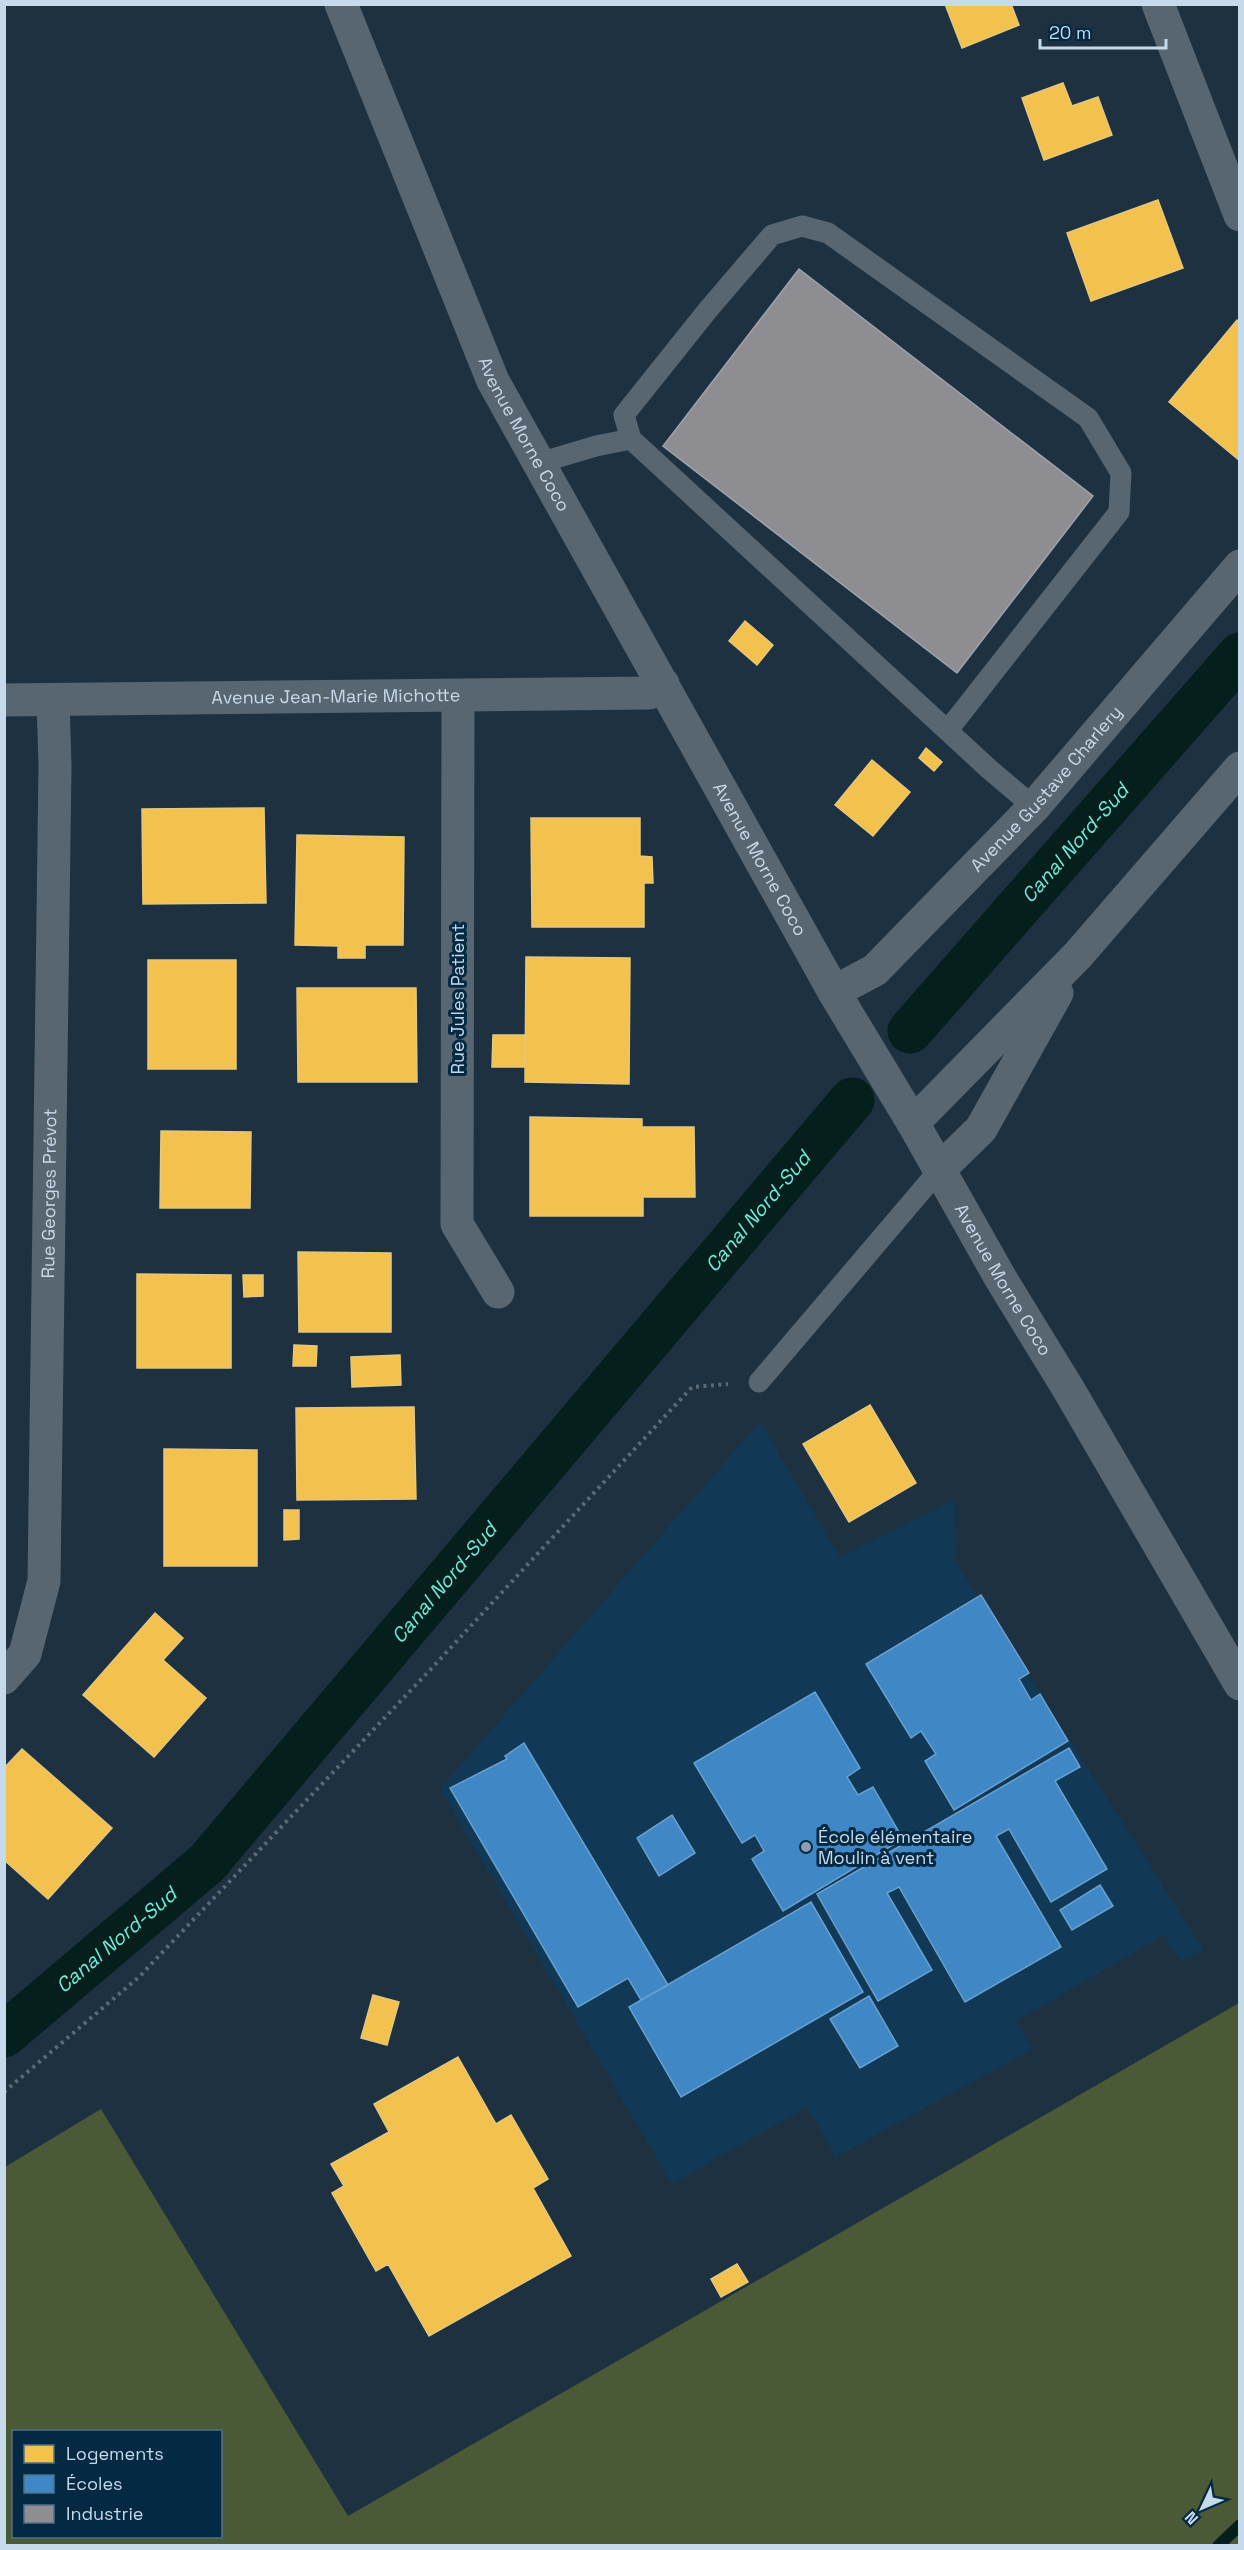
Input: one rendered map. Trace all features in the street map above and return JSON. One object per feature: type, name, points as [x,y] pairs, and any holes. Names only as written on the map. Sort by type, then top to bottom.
[{"type":"street","name":"Avenue Morne Coco","points":[[341,4],[494,381],[834,992],[940,1169],[1001,1279],[1070,1390],[1239,1684]]},
{"type":"street","points":[[1158,4],[1239,214]]},
{"type":"street","name":"Avenue Gustave Charlery","points":[[834,992],[875,970],[1034,807],[1239,566]]},
{"type":"street","name":"Avenue Jean-Marie Michotte","points":[[4,700],[649,693],[663,684]]},
{"type":"street","name":"Rue Jules Patient","points":[[458,696],[457,1224],[498,1292]]},
{"type":"street","name":"Rue Georges Prévot","points":[[4,1678],[25,1654],[44,1581],[55,766],[53,700]]},
{"type":"street","points":[[913,1123],[1078,955],[1239,768]]},
{"type":"street","points":[[940,1169],[981,1129],[1078,955]]},
{"type":"lane","points":[[948,730],[1119,512],[1121,473],[1088,418],[828,233],[802,226],[772,235],[707,311],[624,415],[632,439],[988,769],[1034,807]]},
{"type":"lane","points":[[539,464],[596,446],[632,439]]},
{"type":"lane","points":[[759,1382],[940,1169]]},
{"type":"path","points":[[4,2092],[139,1977],[430,1670],[692,1386],[759,1382]]},
{"type":"shaded area","name":"École élémentaire Moulin à vent","points":[[760,1422],[840,1557],[955,1500],[956,1563],[1204,1950],[1181,1962],[1164,1935],[1016,2021],[1032,2049],[836,2157],[807,2107],[672,2184],[440,1789]]},
{"type":"green space","points":[[1239,2003],[1239,2545],[5,2545],[5,2167],[101,2109],[348,2516]]},
{"type":"building: Logements","points":[[945,4],[1011,4],[1019,25],[962,48]]},
{"type":"building: Logements","points":[[1063,83],[1072,106],[1098,97],[1112,135],[1044,160],[1022,98]]},
{"type":"building: Logements","points":[[1158,200],[1183,268],[1091,301],[1067,233]]},
{"type":"building: Logements","points":[[1237,320],[1240,323],[1240,461],[1169,402]]},
{"type":"building: Logements","points":[[745,621],[773,645],[757,665],[729,641]]},
{"type":"building: Logements","points":[[926,748],[942,762],[934,771],[919,758]]},
{"type":"building: Logements","points":[[872,760],[910,792],[873,836],[835,805]]},
{"type":"building: Logements","points":[[264,808],[266,903],[143,904],[142,809]]},
{"type":"building: Logements","points":[[531,818],[640,818],[640,856],[652,857],[653,883],[644,883],[644,927],[532,927]]},
{"type":"building: Logements","points":[[297,835],[404,837],[403,945],[365,945],[365,958],[338,958],[338,946],[295,945]]},
{"type":"building: Logements","points":[[526,957],[630,958],[629,1084],[525,1082]]},
{"type":"building: Logements","points":[[148,960],[236,960],[236,1069],[148,1069]]},
{"type":"building: Logements","points":[[297,988],[416,988],[417,1082],[298,1082]]},
{"type":"building: Logements","points":[[493,1035],[525,1035],[525,1067],[492,1067]]},
{"type":"building: Logements","points":[[530,1117],[642,1119],[642,1127],[694,1127],[695,1197],[643,1197],[643,1216],[530,1216]]},
{"type":"building: Logements","points":[[161,1131],[251,1132],[250,1208],[160,1208]]},
{"type":"building: Logements","points":[[298,1252],[391,1253],[391,1332],[299,1332]]},
{"type":"building: Logements","points":[[137,1274],[231,1275],[231,1368],[137,1368]]},
{"type":"building: Logements","points":[[243,1275],[263,1275],[263,1296],[244,1297]]},
{"type":"building: Logements","points":[[294,1345],[317,1346],[316,1366],[293,1366]]},
{"type":"building: Logements","points":[[400,1355],[401,1385],[352,1387],[351,1357]]},
{"type":"building: Logements","points":[[870,1405],[916,1483],[849,1522],[803,1444]]},
{"type":"building: Logements","points":[[414,1407],[416,1499],[297,1500],[296,1408]]},
{"type":"building: Logements","points":[[164,1449],[257,1450],[257,1566],[164,1566]]},
{"type":"building: Logements","points":[[284,1510],[299,1510],[299,1539],[284,1540]]},
{"type":"building: Logements","points":[[155,1613],[183,1638],[163,1660],[206,1698],[154,1757],[83,1695]]},
{"type":"building: Logements","points":[[22,1749],[112,1828],[48,1899],[4,1860],[4,1768]]},
{"type":"building: Logements","points":[[373,1995],[399,2002],[387,2045],[361,2038]]},
{"type":"building: Logements","points":[[458,2057],[496,2124],[511,2115],[548,2179],[533,2188],[571,2256],[429,2336],[388,2264],[376,2271],[332,2193],[344,2186],[331,2164],[389,2132],[374,2104]]},
{"type":"building: Logements","points":[[737,2264],[748,2282],[721,2297],[711,2279]]},
{"type":"building: Écoles","points":[[981,1595],[1029,1673],[1019,1679],[1031,1700],[1040,1694],[1068,1741],[954,1810],[925,1761],[936,1754],[921,1731],[911,1738],[866,1664]]},
{"type":"building: Écoles","points":[[815,1692],[860,1768],[847,1777],[858,1795],[873,1787],[903,1839],[783,1911],[752,1859],[764,1851],[755,1835],[742,1843],[694,1763]]},
{"type":"building: Écoles","points":[[524,1743],[668,1985],[641,2000],[628,1978],[578,2007],[450,1788],[507,1759],[505,1756]]},
{"type":"building: Écoles","points":[[1069,1748],[1080,1767],[1055,1781],[1107,1869],[1051,1902],[1009,1829],[996,1836],[1061,1947],[965,2002],[899,1887],[887,1893],[932,1970],[878,2001],[817,1894]]},
{"type":"building: Écoles","points":[[672,1815],[695,1853],[659,1876],[637,1838]]},
{"type":"building: Écoles","points":[[1100,1885],[1113,1906],[1072,1930],[1060,1910]]},
{"type":"building: Écoles","points":[[811,1902],[863,1992],[681,2097],[629,2007]]},
{"type":"building: Écoles","points":[[869,1996],[898,2046],[860,2068],[830,2019]]},
{"type":"building: Industrie","points":[[799,269],[1093,496],[957,673],[663,446]]},
{"type":"waterway","name":"Canal Nord-Sud","points":[[910,1031],[1240,655]]},
{"type":"waterway","name":"Canal Nord-Sud","points":[[4,2035],[207,1863],[852,1100]]},
{"type":"waterway","points":[[1218,2546],[1240,2525]]},
{"type":"place","name":"École élémentaire Moulin à vent","points":[[806,1847]]}]
